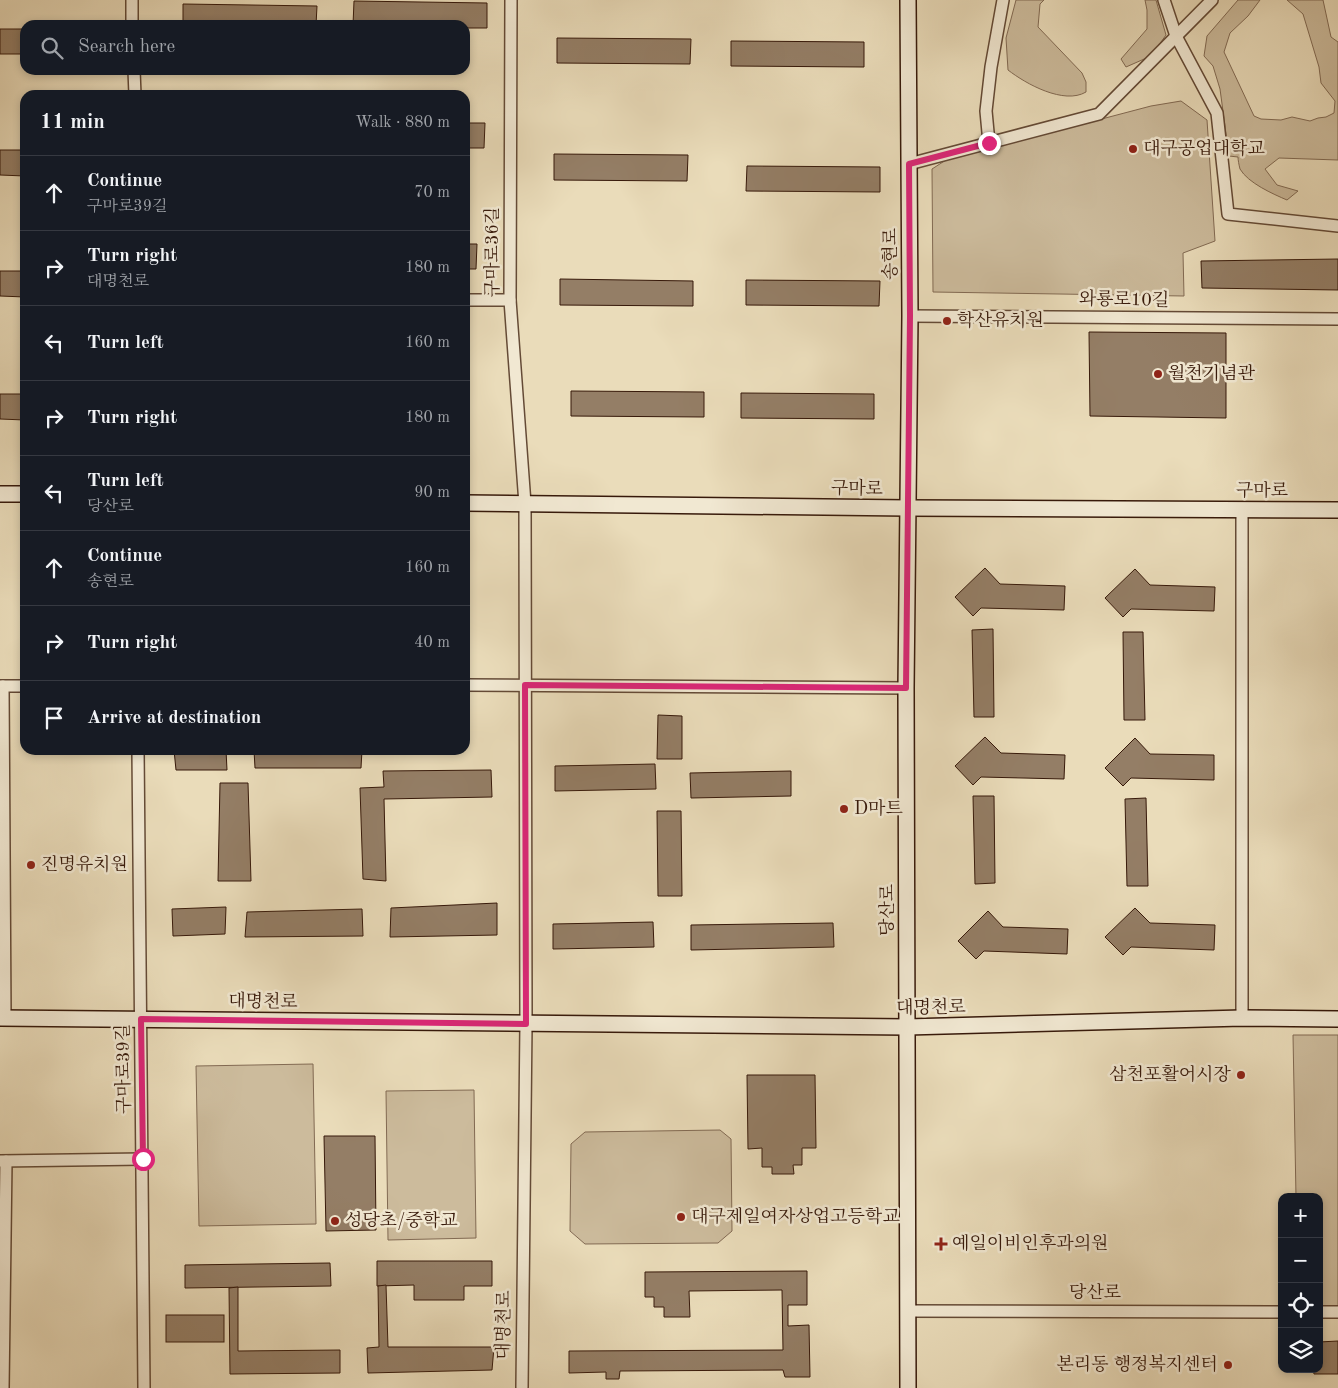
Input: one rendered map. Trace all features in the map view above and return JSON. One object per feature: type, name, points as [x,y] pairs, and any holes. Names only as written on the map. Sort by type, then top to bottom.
[{"type":"main road","name":"송현로","points":[[908,0],[910,316],[908,508]]},
{"type":"main road","points":[[0,494],[20,494]]},
{"type":"main road","name":"구마로","points":[[470,503],[1338,510]]},
{"type":"main road","name":"당산로","points":[[908,508],[906,688],[908,1388]]},
{"type":"main road","name":"대명천로","points":[[2,1018],[907,1028],[1242,1018],[1338,1018]]},
{"type":"street","points":[[132,0],[132,20]]},
{"type":"street","name":"구마로36길","points":[[511,0],[510,300],[525,504],[526,1024]]},
{"type":"street","points":[[989,143],[986,111],[991,67],[1003,0]]},
{"type":"street","points":[[1164,0],[1176,36],[1217,113],[1228,214],[1338,226]]},
{"type":"street","points":[[909,164],[1099,114],[1212,0]]},
{"type":"street","points":[[134,75],[134,90]]},
{"type":"street","points":[[470,300],[510,300]]},
{"type":"street","name":"와룡로10길","points":[[910,316],[1338,319]]},
{"type":"street","points":[[1242,510],[1242,1018]]},
{"type":"street","points":[[470,685],[906,688]]},
{"type":"street","points":[[2,1018],[1,686],[20,686]]},
{"type":"street","name":"구마로39길","points":[[138,755],[144,1388]]},
{"type":"street","name":"대명천로","points":[[523,1388],[526,1024]]},
{"type":"street","points":[[2,1388],[3,1161],[143,1159]]},
{"type":"street","name":"당산로","points":[[908,1311],[1278,1312]]},
{"type":"street","points":[[1323,1312],[1338,1312]]},
{"type":"shaded area","points":[[1016,0],[1044,0],[1040,4],[1038,27],[1082,73],[1086,82],[1086,92],[1067,96],[1056,94],[1035,87],[1008,70],[1006,38]]},
{"type":"shaded area","points":[[1145,0],[1156,0],[1166,35],[1151,56],[1126,67],[1121,59],[1147,29]]},
{"type":"shaded area","points":[[1238,0],[1260,0],[1248,16],[1230,33],[1224,52],[1254,116],[1261,119],[1281,120],[1292,117],[1310,121],[1334,113],[1335,101],[1321,83],[1319,67],[1303,14],[1287,0],[1323,0],[1331,37],[1338,42],[1338,160],[1279,158],[1265,169],[1277,185],[1298,191],[1287,200],[1261,188],[1249,179],[1240,169],[1238,157],[1229,156],[1220,89],[1213,66],[1204,56],[1207,36]]},
{"type":"shaded area","points":[[1181,101],[1207,120],[1215,241],[1183,253],[1184,296],[933,292],[932,169],[946,160],[1151,106]]},
{"type":"shaded area","points":[[1293,1035],[1338,1035],[1338,1312],[1323,1312],[1323,1193],[1296,1193]]},
{"type":"shaded area","points":[[313,1064],[316,1224],[199,1226],[196,1066]]},
{"type":"shaded area","points":[[474,1090],[476,1238],[388,1240],[386,1091]]},
{"type":"shaded area","points":[[720,1130],[731,1139],[732,1231],[718,1243],[585,1244],[570,1231],[571,1144],[585,1132]]},
{"type":"building","points":[[354,1],[487,3],[487,28],[470,28],[470,20],[353,20]]},
{"type":"building","points":[[183,4],[317,6],[316,20],[183,20]]},
{"type":"building","points":[[0,29],[20,29],[20,54],[0,54]]},
{"type":"building","points":[[557,38],[691,39],[690,64],[557,63]]},
{"type":"building","points":[[731,41],[864,42],[864,67],[731,66]]},
{"type":"building","points":[[470,123],[485,123],[484,148],[470,148]]},
{"type":"building","points":[[0,150],[20,150],[20,176],[0,175]]},
{"type":"building","points":[[554,154],[688,155],[687,181],[554,180]]},
{"type":"building","points":[[747,166],[880,167],[880,192],[746,191]]},
{"type":"building","points":[[470,244],[477,244],[476,269],[470,269]]},
{"type":"building","points":[[1338,259],[1338,290],[1202,288],[1201,261]]},
{"type":"building","points":[[0,271],[20,271],[20,297],[0,296]]},
{"type":"building","points":[[560,279],[693,281],[693,306],[560,305]]},
{"type":"building","points":[[746,280],[880,281],[879,306],[746,305]]},
{"type":"building","name":"월천기념관","points":[[1089,332],[1226,333],[1226,418],[1090,416]]},
{"type":"building","points":[[571,391],[704,392],[704,417],[571,416]]},
{"type":"building","points":[[741,393],[874,394],[874,419],[741,418]]},
{"type":"building","points":[[0,394],[20,394],[20,420],[0,419]]},
{"type":"building","points":[[985,568],[1000,584],[1065,586],[1064,610],[981,608],[973,616],[955,597]]},
{"type":"building","points":[[1135,569],[1150,585],[1215,587],[1214,611],[1131,609],[1123,617],[1105,598]]},
{"type":"building","points":[[993,629],[994,717],[974,717],[972,630]]},
{"type":"building","points":[[1123,632],[1143,632],[1145,720],[1124,720]]},
{"type":"building","points":[[658,715],[682,716],[682,759],[657,759]]},
{"type":"building","points":[[985,737],[1001,753],[1065,755],[1064,779],[981,777],[973,785],[955,766]]},
{"type":"building","points":[[1135,738],[1150,754],[1214,755],[1214,780],[1131,778],[1123,786],[1105,768]]},
{"type":"building","points":[[174,755],[226,755],[227,770],[176,770]]},
{"type":"building","points":[[254,755],[362,755],[361,768],[255,768]]},
{"type":"building","points":[[655,764],[656,789],[555,791],[555,766]]},
{"type":"building","points":[[491,770],[492,797],[384,799],[386,881],[363,879],[360,788],[384,787],[383,771]]},
{"type":"building","points":[[791,771],[791,796],[691,798],[690,773]]},
{"type":"building","points":[[220,783],[248,783],[251,881],[218,881]]},
{"type":"building","points":[[973,796],[994,796],[995,883],[975,884]]},
{"type":"building","points":[[1146,798],[1148,886],[1127,886],[1125,799]]},
{"type":"building","points":[[657,811],[681,811],[682,896],[658,896]]},
{"type":"building","points":[[497,903],[497,935],[390,937],[391,908]]},
{"type":"building","points":[[226,907],[225,934],[173,936],[172,909]]},
{"type":"building","points":[[1135,908],[1150,923],[1215,925],[1214,950],[1131,947],[1123,955],[1105,937]]},
{"type":"building","points":[[362,909],[363,936],[245,937],[247,912]]},
{"type":"building","points":[[988,911],[1003,927],[1068,929],[1067,954],[984,951],[976,959],[958,941]]},
{"type":"building","points":[[653,922],[654,947],[553,949],[553,924]]},
{"type":"building","points":[[833,923],[834,947],[691,950],[691,925]]},
{"type":"building","points":[[747,1075],[815,1075],[816,1148],[802,1148],[802,1165],[793,1165],[794,1174],[772,1174],[772,1167],[762,1167],[762,1148],[748,1149]]},
{"type":"building","points":[[324,1136],[375,1136],[376,1230],[326,1231]]},
{"type":"building","points":[[377,1261],[492,1261],[492,1286],[464,1286],[464,1300],[414,1300],[414,1285],[377,1286]]},
{"type":"building","points":[[330,1263],[331,1286],[185,1288],[185,1265]]},
{"type":"building","points":[[807,1271],[807,1305],[788,1305],[788,1326],[809,1325],[810,1377],[785,1377],[783,1370],[620,1371],[619,1379],[606,1379],[606,1372],[569,1373],[569,1351],[783,1350],[782,1290],[689,1291],[690,1317],[664,1317],[664,1307],[654,1307],[654,1297],[645,1297],[645,1272]]},
{"type":"building","points":[[386,1285],[388,1347],[494,1347],[492,1370],[368,1373],[367,1348],[379,1347],[378,1286]]},
{"type":"building","points":[[238,1287],[238,1351],[340,1350],[340,1373],[230,1374],[229,1288]]},
{"type":"building","points":[[166,1315],[224,1315],[224,1342],[166,1342]]},
{"type":"building","points":[[1338,1341],[1338,1374],[1314,1374],[1323,1373],[1323,1342]]},
{"type":"place","name":"대구공업대학교","points":[[1133,149]]},
{"type":"place","name":"학산유치원","points":[[947,321]]},
{"type":"place","name":"월천기념관","points":[[1158,374]]},
{"type":"place","name":"D마트","points":[[844,809]]},
{"type":"place","name":"진명유치원","points":[[31,865]]},
{"type":"place","name":"삼천포활어시장","points":[[1241,1075]]},
{"type":"place","name":"대구제일여자상업고등학교","points":[[681,1217]]},
{"type":"place","name":"성당초/중학교","points":[[335,1221]]},
{"type":"place","name":"예일이비인후과의원","points":[[941,1244]]},
{"type":"place","name":"본리동 행정복지센터","points":[[1228,1365]]},
{"type":"route","points":[[143,1159],[141,1019],[526,1024],[525,685],[906,688],[910,316],[909,164],[989,143]]}]
